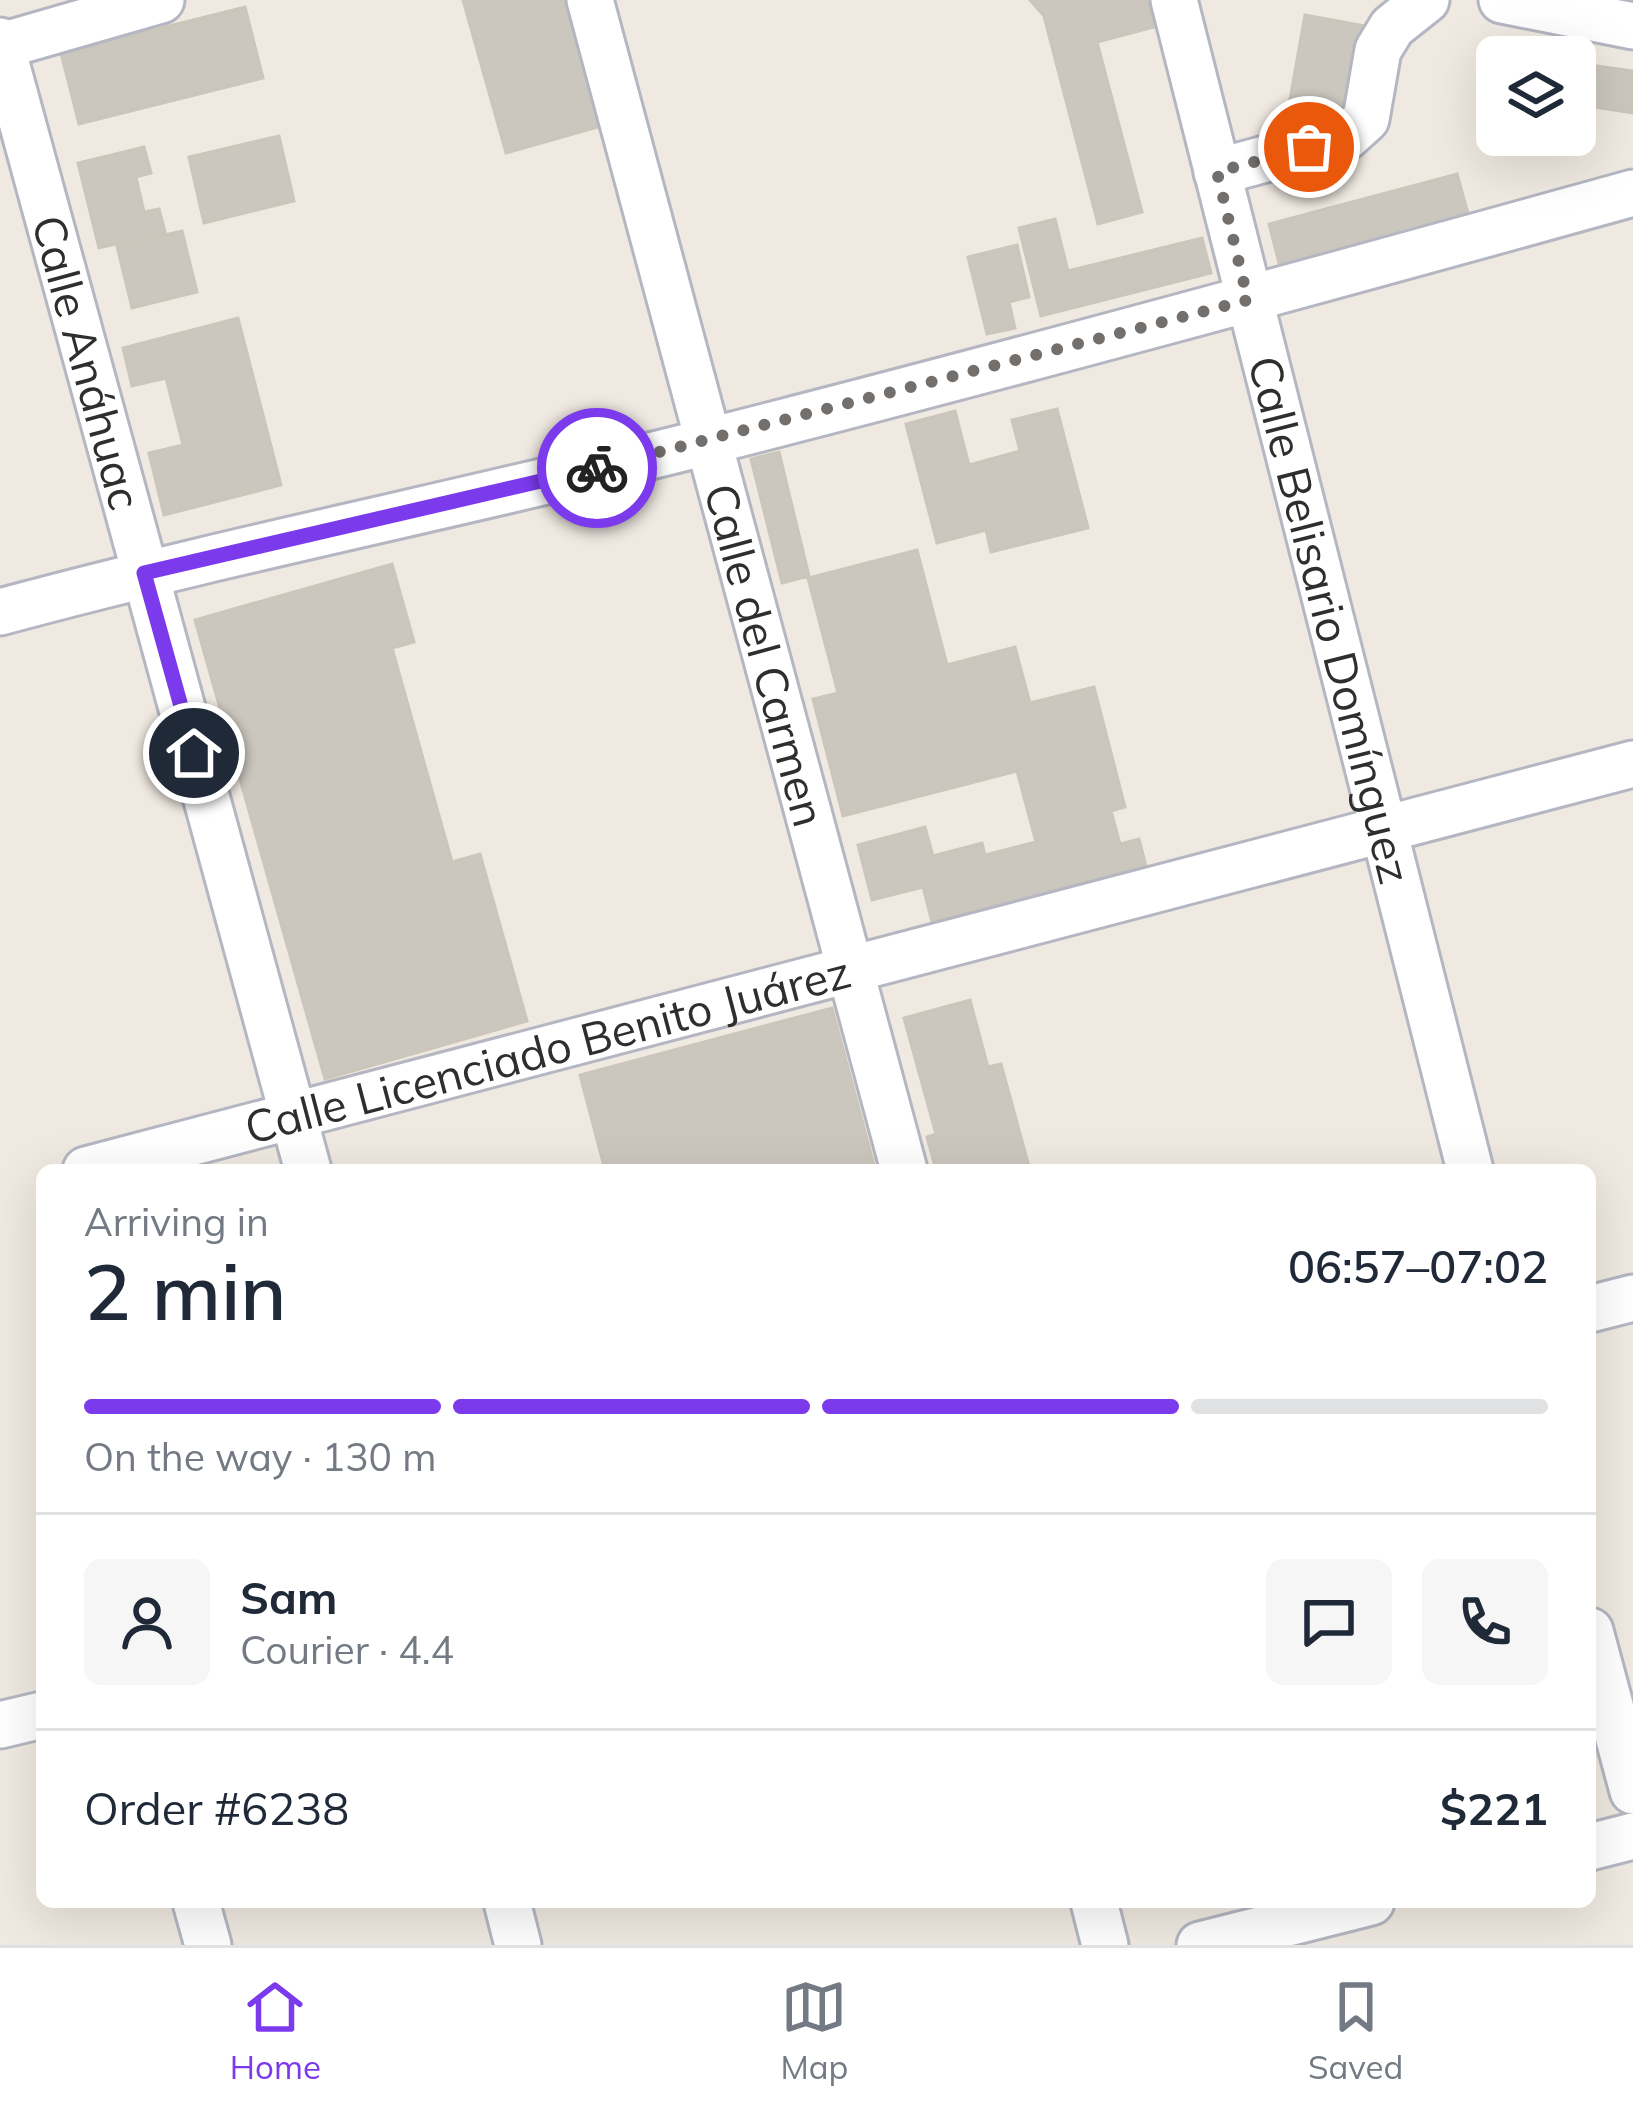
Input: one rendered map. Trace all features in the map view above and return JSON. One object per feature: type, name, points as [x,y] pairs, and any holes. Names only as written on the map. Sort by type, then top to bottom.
[{"type":"street","points":[[1,44],[161,0]]},
{"type":"street","name":"Calle del Carmen","points":[[590,0],[902,1164]]},
{"type":"street","name":"Calle Belisario Domínguez","points":[[1174,0],[1469,1164]]},
{"type":"street","points":[[1217,172],[1346,137],[1366,119],[1378,50],[1392,27],[1426,0]]},
{"type":"street","points":[[1502,0],[1633,26]]},
{"type":"street","name":"Calle Anáhuac","points":[[1,44],[306,1164]]},
{"type":"street","points":[[0,612],[144,573],[710,441],[1633,193]]},
{"type":"street","name":"Calle Licenciado Benito Juárez","points":[[108,1164],[1633,764]]},
{"type":"street","points":[[1596,1307],[1633,1298]]},
{"type":"street","points":[[1596,1653],[1633,1791]]},
{"type":"street","points":[[0,1725],[36,1716]]},
{"type":"street","points":[[1596,1845],[1633,1836]]},
{"type":"street","points":[[198,1908],[208,1945]]},
{"type":"street","points":[[509,1908],[518,1945]]},
{"type":"street","points":[[1096,1908],[1105,1945]]},
{"type":"street","points":[[1200,1945],[1347,1908]]},
{"type":"building","points":[[463,0],[569,0],[605,125],[506,153]]},
{"type":"building","points":[[1030,0],[1147,0],[1154,27],[1097,42],[1142,212],[1098,224],[1044,16]]},
{"type":"building","points":[[245,7],[263,78],[79,124],[61,53]]},
{"type":"building","points":[[1305,15],[1370,27],[1351,128],[1287,116]]},
{"type":"building","points":[[1596,66],[1633,71],[1633,113],[1596,107]]},
{"type":"building","points":[[279,136],[294,201],[204,223],[189,157]]},
{"type":"building","points":[[144,147],[151,173],[136,177],[144,212],[159,209],[165,232],[99,248],[78,163]]},
{"type":"building","points":[[1457,174],[1469,217],[1280,267],[1269,224]]},
{"type":"building","points":[[1055,219],[1068,271],[1202,238],[1211,273],[1041,316],[1019,228]]},
{"type":"building","points":[[182,231],[197,292],[132,308],[117,246]]},
{"type":"building","points":[[1017,245],[1029,297],[1009,302],[1015,328],[987,334],[968,257]]},
{"type":"building","points":[[238,318],[281,485],[164,515],[149,453],[183,445],[166,378],[132,386],[123,348]]},
{"type":"building","points":[[1057,409],[1088,528],[991,552],[986,530],[937,543],[906,424],[955,411],[969,465],[1020,451],[1012,420]]},
{"type":"building","points":[[779,452],[809,576],[782,583],[751,459]]},
{"type":"building","points":[[917,550],[947,665],[1015,647],[1030,703],[1094,687],[1125,807],[1111,811],[1120,844],[1139,839],[1146,866],[932,922],[923,887],[872,900],[858,845],[925,827],[933,856],[982,843],[985,855],[1036,842],[1017,771],[843,816],[813,699],[838,693],[808,578]]},
{"type":"building","points":[[392,564],[414,642],[392,648],[452,862],[480,854],[527,1021],[325,1079],[195,620]]},
{"type":"building","points":[[970,1000],[988,1067],[1001,1064],[1028,1164],[934,1164],[927,1137],[936,1134],[904,1018]]},
{"type":"building","points":[[832,1008],[874,1164],[603,1164],[580,1075]]},
{"type":"way so far","points":[[597,468],[1248,300],[1217,172],[1309,147]]},
{"type":"route","points":[[194,753],[144,573],[597,468]]}]
